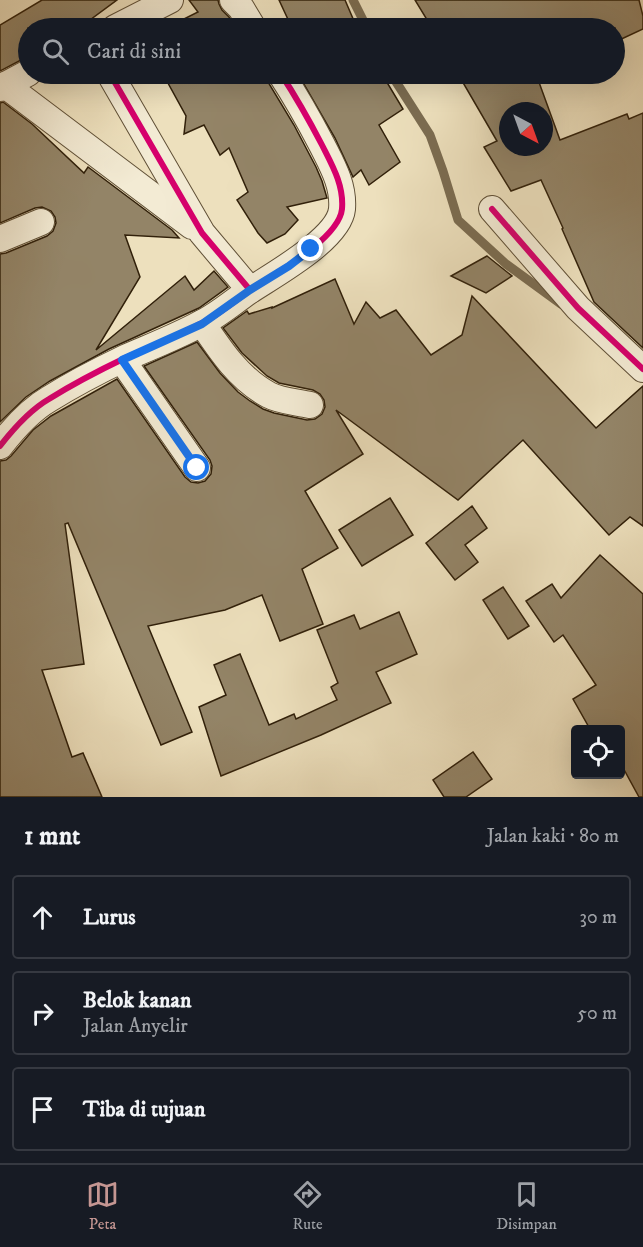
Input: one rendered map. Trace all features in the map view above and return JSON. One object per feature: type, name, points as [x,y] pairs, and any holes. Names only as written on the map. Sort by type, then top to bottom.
[{"type":"street","points":[[135,18],[170,0]]},
{"type":"street","points":[[18,79],[3,87],[202,233]]},
{"type":"street","points":[[116,84],[202,233],[250,290]]},
{"type":"street","points":[[0,446],[20,422],[47,400],[122,360],[202,324],[289,266],[332,229],[342,210],[340,184],[305,112],[287,84]]},
{"type":"street","points":[[492,209],[578,308],[643,369]]},
{"type":"street","points":[[0,239],[41,222]]},
{"type":"street","points":[[202,324],[226,358],[251,383],[270,396],[310,405]]},
{"type":"street","points":[[122,360],[197,468]]},
{"type":"building","points":[[42,0],[117,0],[93,18],[18,18],[18,62],[0,71],[0,25]]},
{"type":"building","points":[[189,0],[218,0],[222,10],[230,18],[186,18],[198,12]]},
{"type":"building","points":[[279,0],[345,0],[353,18],[287,18]]},
{"type":"building","points":[[415,0],[639,0],[643,29],[625,37],[625,18],[426,18]]},
{"type":"building","points":[[168,84],[269,84],[316,167],[327,198],[287,207],[298,220],[285,234],[267,243],[237,200],[248,192],[229,148],[220,155],[204,125],[184,134],[186,116]]},
{"type":"building","points":[[304,84],[388,84],[403,109],[379,125],[400,162],[369,185],[361,170],[353,177],[335,138]]},
{"type":"building","points":[[464,84],[540,84],[546,102],[499,102],[499,156],[553,156],[553,121],[560,140],[627,114],[629,119],[643,113],[643,348],[594,302],[541,180],[511,191],[484,147],[497,141]]},
{"type":"building","points":[[3,102],[32,124],[84,173],[88,167],[172,230],[179,238],[125,235],[140,277],[96,350],[185,276],[194,290],[214,271],[228,287],[199,308],[109,349],[50,381],[26,397],[0,422],[0,254],[47,236],[53,231],[56,223],[51,211],[42,207],[0,223],[0,103]]},
{"type":"building","points":[[487,256],[512,276],[486,293],[451,276]]},
{"type":"building","points":[[335,279],[354,324],[366,302],[380,318],[396,310],[431,355],[462,335],[472,296],[596,428],[643,386],[643,526],[630,517],[609,535],[523,440],[458,500],[336,410],[363,454],[305,491],[338,548],[302,569],[323,624],[280,641],[262,595],[225,610],[148,626],[192,732],[161,745],[68,523],[65,524],[84,664],[42,670],[72,757],[83,753],[102,797],[0,797],[0,461],[11,456],[33,430],[51,416],[117,379],[185,477],[191,482],[205,481],[211,474],[210,460],[144,366],[197,342],[220,373],[250,401],[274,413],[307,420],[315,419],[322,414],[325,407],[320,394],[313,390],[279,383],[267,376],[242,353],[223,328],[247,311],[249,314],[272,308]]},
{"type":"building","points":[[390,498],[413,535],[362,566],[339,530]]},
{"type":"building","points":[[472,506],[487,528],[465,545],[478,562],[455,580],[426,543]]},
{"type":"building","points":[[600,555],[643,594],[643,797],[639,797],[625,771],[625,725],[588,725],[573,699],[596,685],[563,635],[554,642],[526,601],[552,584],[561,598]]},
{"type":"building","points":[[503,587],[529,626],[508,639],[483,600]]},
{"type":"building","points":[[399,612],[417,654],[376,672],[391,703],[221,776],[199,707],[226,695],[214,665],[240,654],[269,725],[294,714],[296,719],[337,700],[331,687],[338,683],[317,630],[354,615],[360,629]]},
{"type":"building","points":[[473,752],[492,779],[466,797],[444,797],[433,780]]},
{"type":"waterway","points":[[353,0],[362,18]]},
{"type":"waterway","points":[[397,84],[430,135],[458,220],[506,264],[561,304]]},
{"type":"cycle path","points":[[116,84],[202,233],[250,290]]},
{"type":"cycle path","points":[[0,446],[42,403],[106,367],[206,321],[288,266],[330,232],[342,209],[339,183],[317,136],[287,84]]},
{"type":"cycle path","points":[[492,209],[578,308],[643,369]]},
{"type":"route","points":[[197,468],[122,360],[202,324],[311,249]]}]
